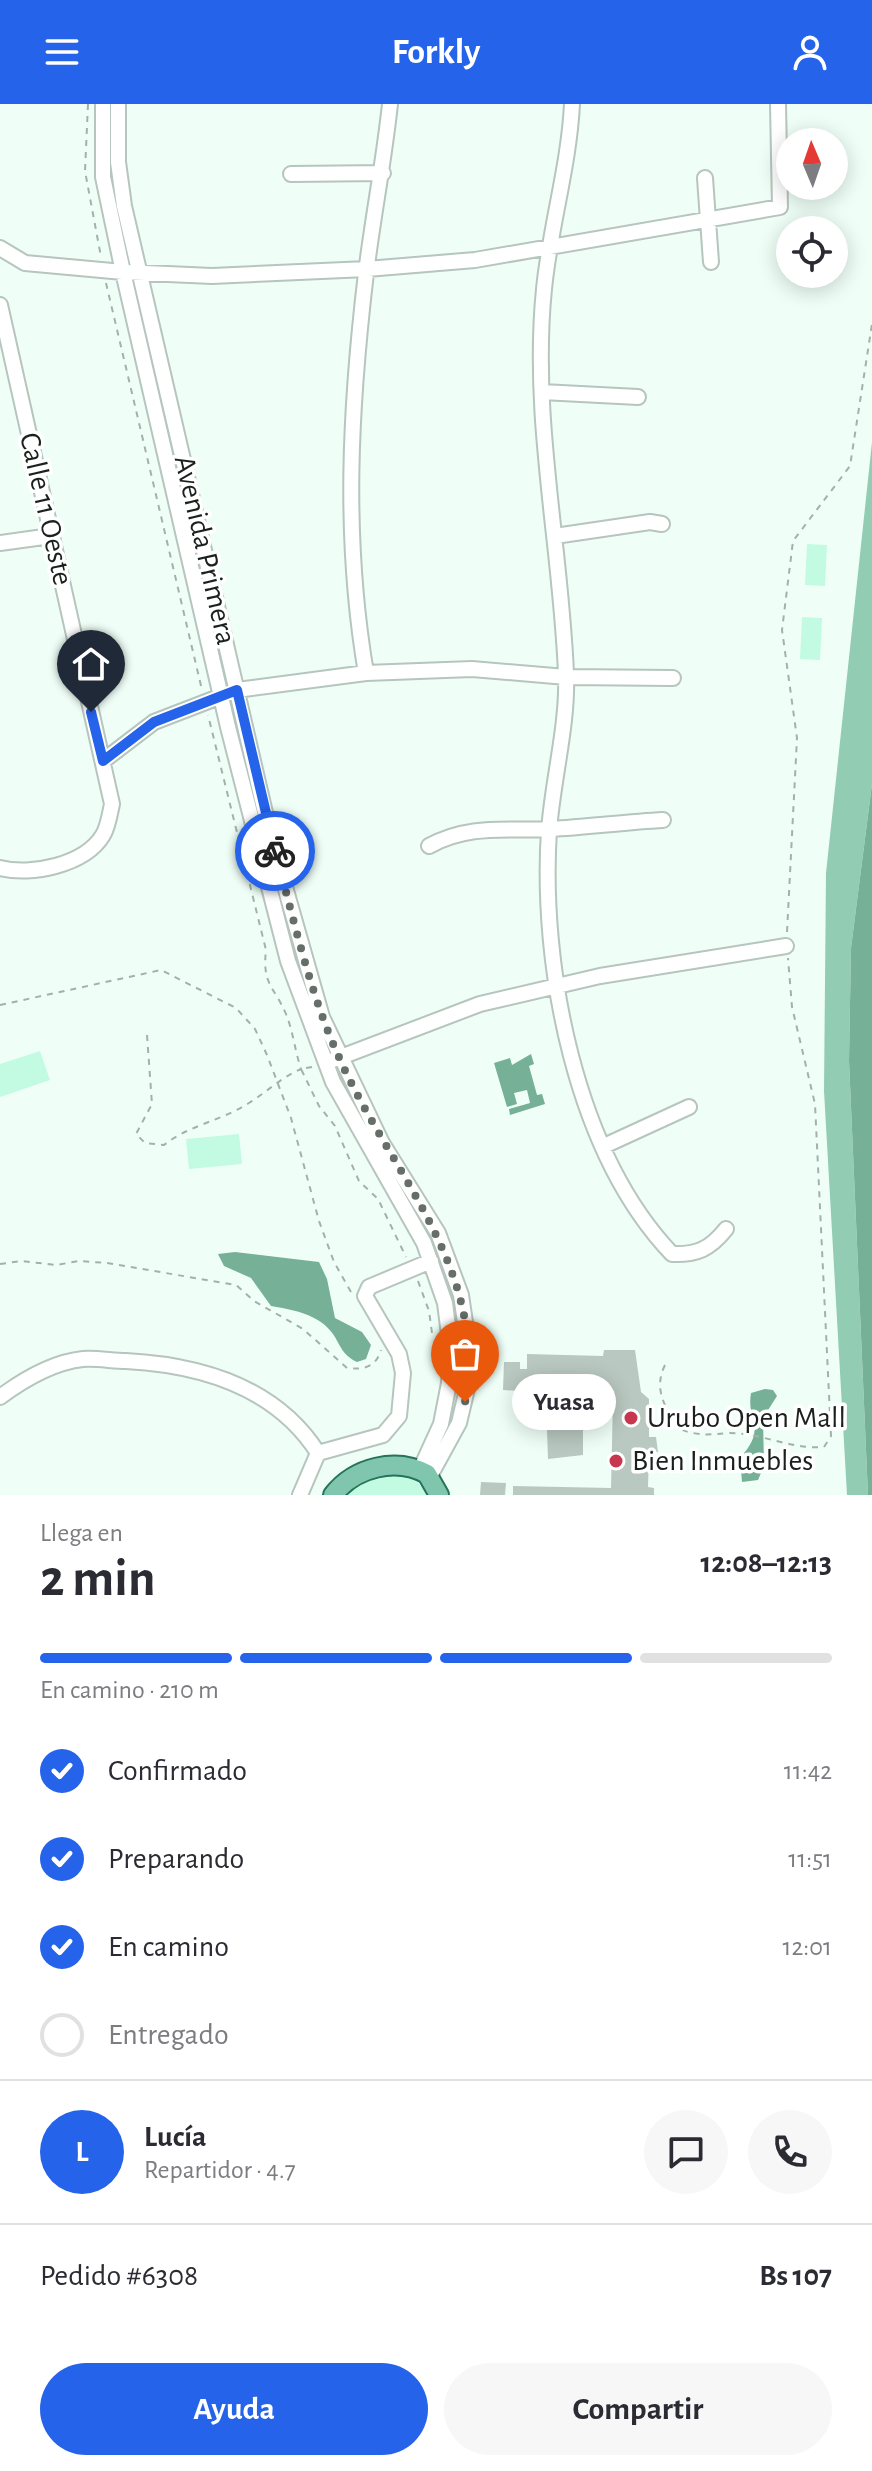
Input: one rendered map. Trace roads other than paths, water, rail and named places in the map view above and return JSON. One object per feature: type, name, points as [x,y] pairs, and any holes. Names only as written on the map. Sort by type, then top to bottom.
[{"type":"main road","points":[[333,1495],[353,1477],[391,1466],[425,1473],[439,1495]]},
{"type":"street","name":"Avenida Primera","points":[[103,104],[103,177],[123,272],[221,695],[288,961],[332,1061],[438,1233],[453,1269],[467,1322],[468,1385],[459,1423],[425,1473]]},
{"type":"street","name":"Avenida Primera","points":[[118,104],[118,162],[124,206],[270,834],[349,1115],[424,1243],[449,1325],[449,1383],[441,1424],[425,1473]]},
{"type":"street","points":[[366,673],[353,597],[349,495],[354,394],[367,269],[383,173],[390,104]]},
{"type":"street","points":[[572,104],[544,289],[542,392],[544,454],[555,536],[566,677],[549,829],[547,892],[555,987],[567,1042],[604,1146],[630,1196],[672,1254],[690,1255],[706,1250],[726,1229]]},
{"type":"street","points":[[0,248],[25,263],[123,272],[212,276],[367,269],[475,260],[780,207],[778,104]]},
{"type":"street","points":[[291,174],[383,173]]},
{"type":"street","points":[[705,178],[711,262]]},
{"type":"street","name":"Calle 11 Oeste","points":[[0,305],[112,804],[103,836],[79,854],[48,870],[15,872],[0,868]]},
{"type":"street","points":[[542,392],[638,397]]},
{"type":"street","points":[[555,536],[650,522],[662,524]]},
{"type":"street","points":[[0,543],[51,536]]},
{"type":"street","points":[[103,761],[154,722],[237,690],[366,673],[472,669],[566,677],[673,678]]},
{"type":"street","points":[[429,846],[449,836],[475,829],[549,829],[663,820]]},
{"type":"street","points":[[332,1061],[480,1004],[615,973],[786,946]]},
{"type":"street","points":[[604,1146],[689,1107]]},
{"type":"street","points":[[318,1453],[383,1435],[399,1416],[403,1373],[399,1354],[365,1296],[369,1287],[431,1261]]},
{"type":"street","points":[[0,1397],[25,1378],[82,1359],[191,1368],[229,1379],[278,1409],[309,1439],[318,1453]]},
{"type":"street","points":[[449,1383],[468,1385]]},
{"type":"street","points":[[300,1495],[318,1453]]},
{"type":"place","name":"Yuasa","points":[[465,1402]]},
{"type":"place","name":"Urubo Open Mall","points":[[631,1418]]},
{"type":"place","name":"Bien Inmuebles","points":[[616,1461]]}]
